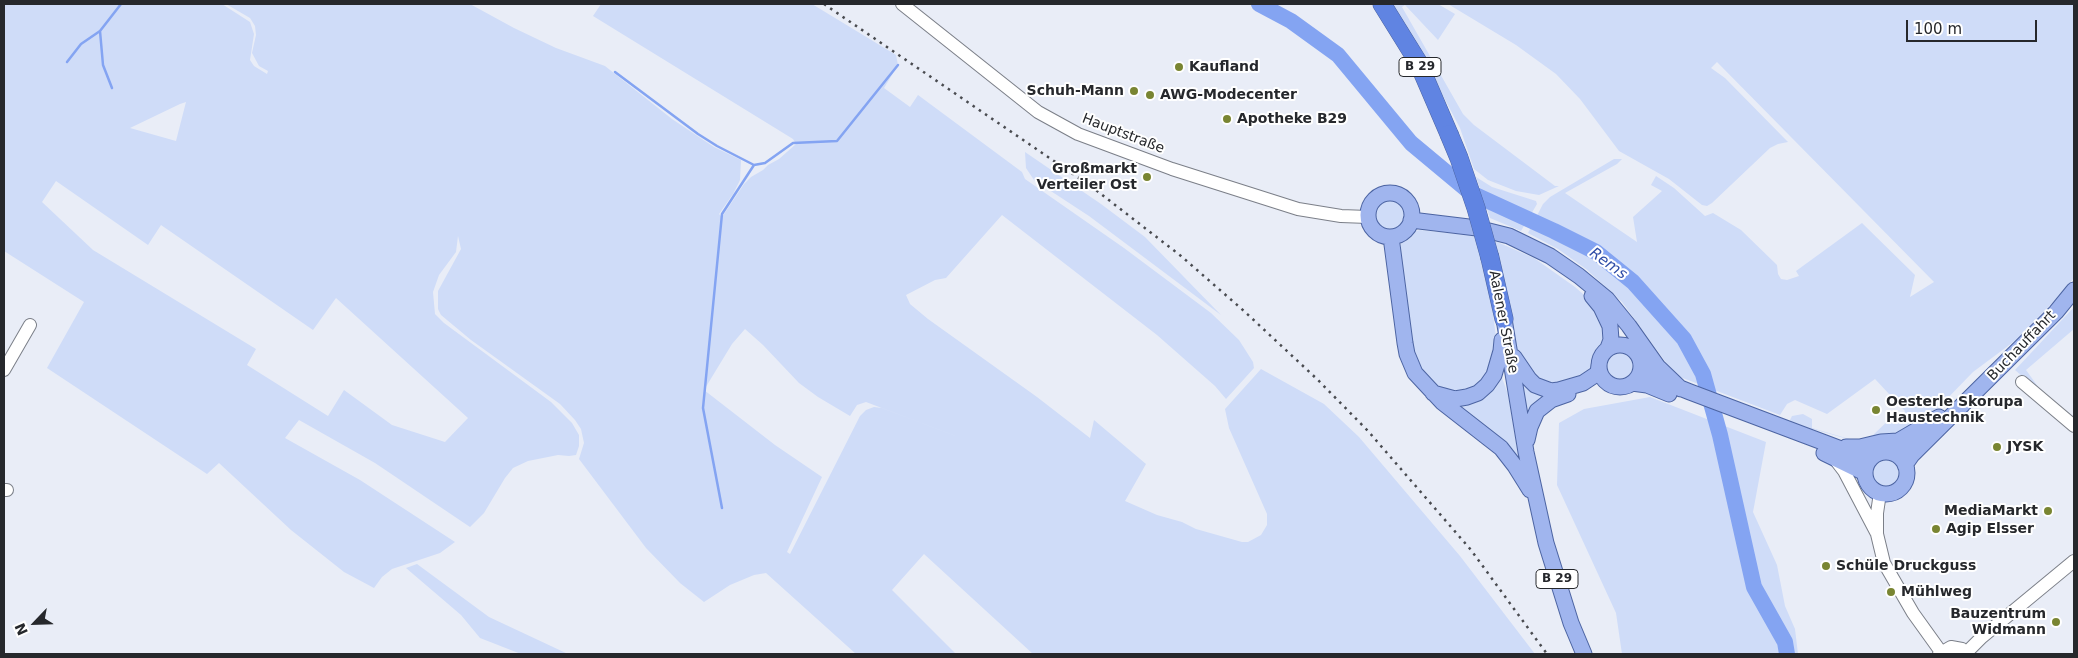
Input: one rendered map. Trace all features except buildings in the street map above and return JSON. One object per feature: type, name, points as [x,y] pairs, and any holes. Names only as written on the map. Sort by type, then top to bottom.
[{"type":"highway","name":"Aalener Straße","points":[[1382,4],[1418,62],[1468,183],[1490,258],[1504,319]]},
{"type":"main road","points":[[1383,194],[1396,194],[1407,201],[1410,207],[1411,220],[1404,232],[1391,237],[1378,233],[1370,224],[1368,217],[1371,203],[1383,194]]},
{"type":"main road","points":[[1411,220],[1486,230],[1510,236],[1534,247],[1566,266],[1598,292],[1618,312],[1658,368],[1686,394]]},
{"type":"main road","points":[[1486,230],[1542,259],[1588,292],[1602,307],[1608,319],[1611,332],[1608,348],[1602,355],[1598,373],[1583,383],[1559,390],[1544,389],[1535,385],[1523,373],[1508,343]]},
{"type":"main road","points":[[1391,237],[1394,275],[1407,354],[1415,373],[1431,392],[1457,416],[1501,448],[1523,477],[1537,502]]},
{"type":"main road","name":"Buchauffahrt","points":[[1901,460],[1912,455],[1993,372],[2056,312],[2074,290]]},
{"type":"main road","points":[[1598,292],[1631,348],[1636,352],[1641,364],[1652,375],[1686,394],[1739,417],[1833,451],[1873,456],[1885,452],[1901,460]]},
{"type":"main road","points":[[1431,392],[1443,397],[1461,398],[1478,392],[1488,385],[1498,364],[1504,319]]},
{"type":"main road","name":"Aalener Straße","points":[[1504,319],[1526,452],[1537,502],[1555,574],[1584,654]]},
{"type":"main road","points":[[1608,348],[1618,345],[1631,348]]},
{"type":"main road","points":[[1632,384],[1639,375],[1641,364]]},
{"type":"main road","points":[[1599,365],[1602,377],[1618,387],[1639,383],[1686,394]]},
{"type":"main road","points":[[1873,456],[1867,463],[1865,473],[1869,485],[1880,493],[1892,493],[1901,487],[1907,477],[1901,460],[1906,449],[1939,417],[1993,372]]},
{"type":"main road","points":[[1526,452],[1528,435],[1537,410],[1559,396],[1594,387],[1612,385]]},
{"type":"main road","points":[[1833,451],[1898,440],[1939,417]]},
{"type":"main road","points":[[1833,451],[1865,473]]},
{"type":"street","name":"Hauptstraße","points":[[902,4],[1038,112],[1072,131],[1172,169],[1298,209],[1341,216],[1368,217]]},
{"type":"street","points":[[4,370],[30,325]]},
{"type":"street","points":[[2022,382],[2074,426]]},
{"type":"street","points":[[1833,451],[1877,534]]},
{"type":"street","points":[[1880,493],[1877,534],[1882,556],[1889,573],[1940,653],[1951,647],[1957,647],[1967,654],[1975,643],[2074,561]]},
{"type":"shaded area","points":[[4,4],[222,4],[250,22],[254,34],[250,60],[254,66],[267,74],[268,71],[259,66],[252,53],[256,35],[255,26],[250,18],[226,4],[470,4],[556,48],[605,66],[672,119],[714,147],[741,160],[740,180],[719,214],[722,217],[744,184],[751,177],[779,159],[796,144],[793,139],[593,16],[601,4],[812,4],[896,55],[898,65],[884,88],[910,107],[918,95],[1022,172],[1025,179],[1124,248],[1211,313],[1239,340],[1253,362],[1254,368],[1226,399],[1215,386],[1157,335],[1002,215],[946,278],[935,280],[906,295],[910,304],[928,319],[1037,397],[1090,438],[1094,420],[1146,464],[1125,501],[1196,529],[1242,542],[1248,542],[1261,535],[1267,525],[1267,514],[1229,428],[1225,409],[1261,369],[1324,404],[1359,437],[1460,556],[1535,654],[1033,654],[924,554],[892,590],[956,654],[856,654],[766,573],[754,575],[730,585],[704,602],[680,583],[646,548],[579,459],[584,443],[581,429],[575,420],[560,404],[471,340],[441,315],[438,309],[438,291],[461,249],[458,236],[456,252],[439,275],[433,292],[435,314],[444,323],[551,402],[572,423],[579,435],[579,446],[576,455],[558,455],[528,461],[513,468],[484,513],[470,527],[375,463],[299,420],[285,438],[360,480],[455,542],[440,553],[392,569],[382,577],[374,588],[344,572],[291,530],[219,463],[207,474],[47,368],[84,302],[4,251]],"holes":[[[186,102],[176,141],[130,128],[180,104]],[[56,181],[148,245],[161,225],[313,330],[336,298],[468,418],[445,442],[392,425],[344,390],[328,416],[247,365],[256,349],[93,250],[42,202]],[[745,329],[799,383],[850,416],[857,405],[866,402],[882,408],[874,407],[866,410],[860,416],[790,554],[787,552],[822,477],[775,445],[704,390],[732,344]]]},
{"type":"shaded area","points":[[1390,4],[1438,4],[1455,14],[1438,40],[1405,5],[1402,7],[1463,114],[1474,125],[1555,186],[1559,186],[1539,195],[1516,191],[1488,180],[1474,169],[1460,128],[1426,64]]},
{"type":"shaded area","points":[[1448,4],[2074,4],[2074,278],[2016,340],[1973,372],[1941,405],[1901,434],[1858,442],[1813,429],[1813,432],[1792,424],[1790,420],[1792,416],[1803,414],[1812,419],[1812,428],[1856,441],[1873,435],[1893,416],[1898,421],[1905,411],[1875,379],[1827,414],[1795,400],[1787,404],[1780,415],[1680,377],[1667,364],[1622,302],[1586,269],[1558,249],[1528,233],[1543,204],[1550,197],[1614,159],[1622,159],[1617,164],[1565,193],[1637,242],[1633,217],[1662,191],[1651,185],[1656,176],[1674,188],[1705,216],[1713,213],[1741,230],[1777,265],[1778,274],[1781,279],[1787,280],[1799,276],[1796,271],[1862,223],[1915,275],[1910,297],[1934,282],[1717,62],[1711,68],[1725,78],[1788,142],[1770,148],[1707,206],[1702,205],[1669,179],[1619,151],[1580,99],[1556,74],[1516,45]]},
{"type":"shaded area","points":[[1025,152],[1145,237],[1221,315],[1089,216],[1034,180],[1026,168]]},
{"type":"shaded area","points":[[1476,177],[1492,187],[1536,201],[1537,204],[1521,231],[1490,218]]},
{"type":"shaded area","points":[[1390,198],[1396,199],[1401,203],[1405,208],[1405,220],[1401,225],[1396,229],[1390,230],[1384,229],[1379,225],[1375,220],[1374,214],[1375,208],[1379,203],[1384,199]]},
{"type":"shaded area","points":[[1420,230],[1478,236],[1486,264],[1498,351],[1482,384],[1459,392],[1449,391],[1436,386],[1418,367],[1412,352],[1400,269],[1401,244],[1411,232]]},
{"type":"shaded area","points":[[1495,241],[1534,258],[1575,287],[1591,301],[1604,323],[1605,339],[1595,355],[1591,370],[1570,386],[1542,383],[1518,355]]},
{"type":"shaded area","points":[[2074,307],[2074,329],[2026,370],[2039,388],[2038,390],[2015,370]]},
{"type":"shaded area","points":[[1620,350],[1626,351],[1631,355],[1635,360],[1635,372],[1631,377],[1626,381],[1620,382],[1614,381],[1609,377],[1605,372],[1604,366],[1605,360],[1609,355],[1614,351]]},
{"type":"shaded area","points":[[1499,370],[1508,394],[1520,466],[1452,407]]},
{"type":"shaded area","points":[[1517,375],[1550,395],[1528,420]]},
{"type":"shaded area","points":[[1650,397],[1766,442],[1753,512],[1777,565],[1785,606],[1795,629],[1798,654],[1622,654],[1616,613],[1557,485],[1559,423],[1584,409]]},
{"type":"shaded area","points":[[1887,457],[1893,458],[1898,462],[1902,467],[1902,479],[1898,484],[1893,488],[1887,489],[1881,488],[1876,484],[1872,479],[1871,473],[1872,467],[1876,462],[1881,458]]},
{"type":"shaded area","points":[[417,564],[489,617],[568,654],[521,654],[480,638],[461,615],[406,568]]},
{"type":"waterway","points":[[67,62],[81,44],[100,31],[121,4]]},
{"type":"waterway","name":"Rems","points":[[1259,4],[1291,21],[1338,55],[1411,143],[1471,193],[1596,252],[1633,282],[1684,339],[1703,374],[1720,435],[1754,587],[1785,642],[1787,654]]},
{"type":"waterway","points":[[100,31],[103,65],[112,88]]},
{"type":"waterway","points":[[722,508],[703,408],[722,214],[754,165],[765,163],[793,143],[837,141],[898,65]]},
{"type":"waterway","points":[[615,72],[698,134],[754,165]]},
{"type":"railway","points":[[824,4],[1092,187],[1181,256],[1244,311],[1318,380],[1368,431],[1471,550],[1547,654]]},
{"type":"place","name":"Kaufland","points":[[1179,67]]},
{"type":"place","name":"Schuh-Mann","points":[[1134,91]]},
{"type":"place","name":"AWG-Modecenter","points":[[1150,95]]},
{"type":"place","name":"Apotheke B29","points":[[1227,119]]},
{"type":"place","name":"Großmarkt Verteiler Ost","points":[[1147,177]]},
{"type":"place","name":"Oesterle Skorupa Haustechnik","points":[[1876,410]]},
{"type":"place","name":"JYSK","points":[[1997,447]]},
{"type":"place","name":"MediaMarkt","points":[[2048,511]]},
{"type":"place","name":"Agip Elsser","points":[[1936,529]]},
{"type":"place","name":"Schüle Druckguss","points":[[1826,566]]},
{"type":"place","name":"Mühlweg","points":[[1891,592]]},
{"type":"place","name":"Bauzentrum Widmann","points":[[2056,622]]}]
